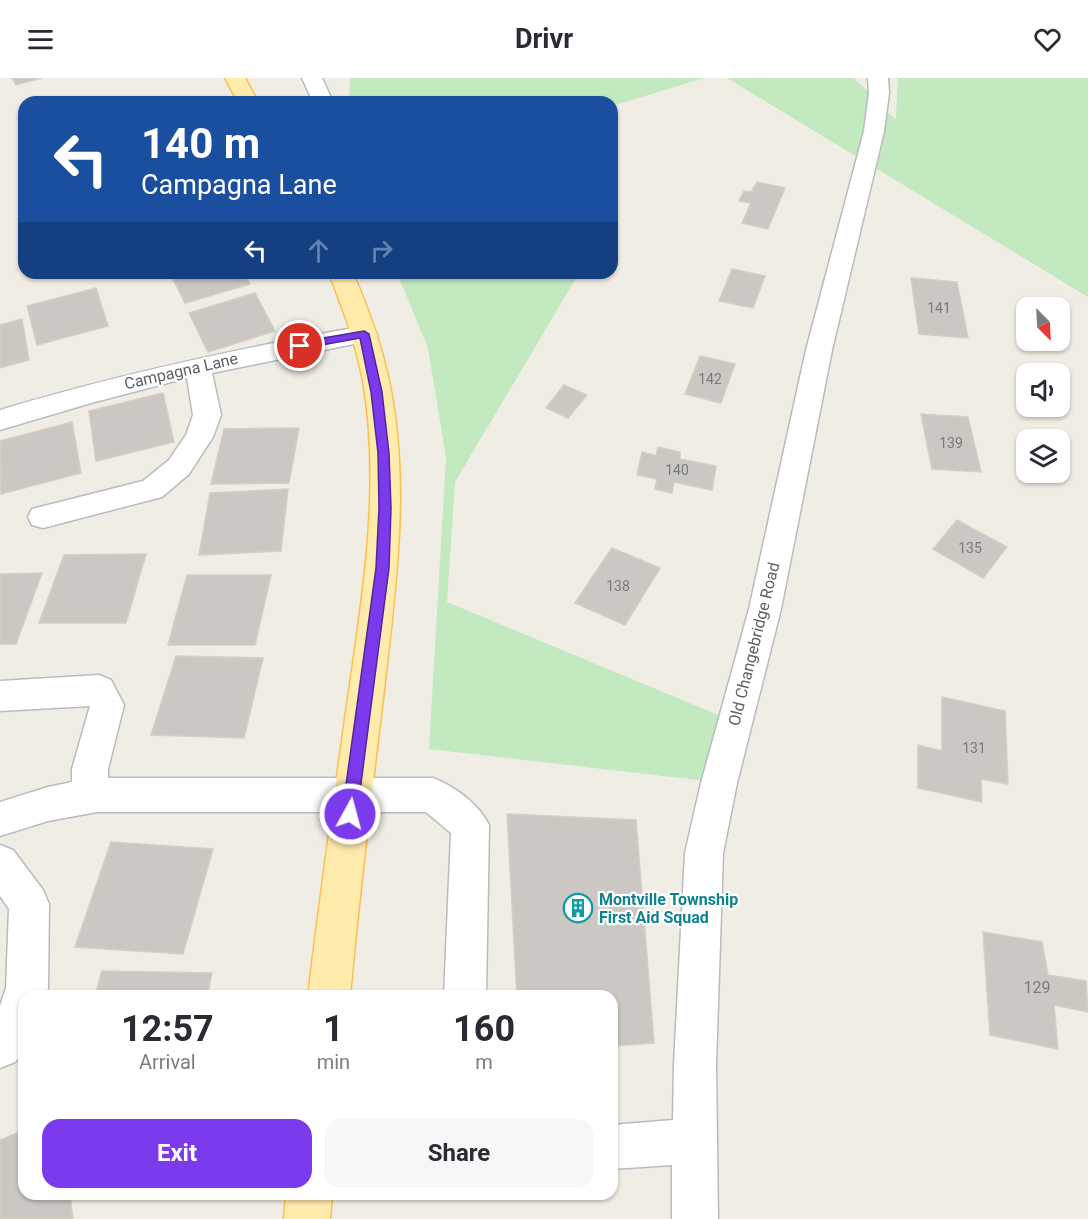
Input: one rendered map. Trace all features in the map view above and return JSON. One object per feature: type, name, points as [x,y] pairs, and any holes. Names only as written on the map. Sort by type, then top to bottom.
[{"type":"main road","points":[[235,78],[245,96]]},
{"type":"main road","points":[[330,990],[352,794],[382,568],[385,508],[384,453],[377,392],[364,334],[343,279]]},
{"type":"main road","points":[[307,1219],[309,1200]]},
{"type":"street","points":[[312,78],[320,96]]},
{"type":"street","name":"Old Changebridge Road","points":[[695,1219],[695,1064],[704,853],[719,783],[765,609],[819,350],[874,131],[879,93],[878,78]]},
{"type":"street","name":"Campagna Lane","points":[[0,420],[138,380],[364,334]]},
{"type":"street","points":[[43,518],[152,489],[179,467],[199,437],[207,415],[198,367]]},
{"type":"street","points":[[0,696],[99,690],[107,705],[90,769],[91,796]]},
{"type":"street","points":[[0,819],[48,804],[91,796],[433,795],[470,825],[465,990]]},
{"type":"street","points":[[0,863],[28,904],[26,990]]},
{"type":"street","points":[[0,1047],[9,1037],[18,1012]]},
{"type":"street","points":[[618,1147],[695,1141]]},
{"type":"green space","points":[[350,78],[704,78],[618,104],[618,96],[349,96]]},
{"type":"green space","points":[[727,78],[854,78],[896,120],[898,78],[1088,78],[1088,297]]},
{"type":"green space","points":[[399,279],[575,279],[455,482],[447,602],[728,719],[716,782],[429,749],[446,458],[428,348]]},
{"type":"building","points":[[12,78],[42,78],[16,85]]},
{"type":"building","points":[[757,182],[785,188],[768,229],[742,223],[751,203],[739,201],[744,191],[751,192]]},
{"type":"building","points":[[732,269],[765,276],[753,308],[719,301]]},
{"type":"building","points":[[911,278],[957,282],[968,338],[919,334]]},
{"type":"building","points":[[173,279],[247,279],[250,284],[185,303]]},
{"type":"building","points":[[96,288],[108,326],[37,345],[27,306]]},
{"type":"building","points":[[255,293],[275,331],[208,352],[189,313]]},
{"type":"building","points":[[22,319],[29,360],[0,368],[0,325]]},
{"type":"building","points":[[700,356],[735,364],[721,403],[685,394]]},
{"type":"building","points":[[564,385],[587,395],[568,418],[546,408]]},
{"type":"building","points":[[163,393],[174,442],[96,461],[89,411]]},
{"type":"building","points":[[921,414],[968,417],[981,472],[932,469]]},
{"type":"building","points":[[72,422],[81,473],[1,494],[0,441]]},
{"type":"building","points":[[299,428],[289,483],[211,484],[224,429]]},
{"type":"building","points":[[658,447],[680,452],[680,459],[716,466],[712,490],[674,482],[672,493],[655,489],[657,479],[637,475],[642,452],[656,456]]},
{"type":"building","points":[[288,489],[281,551],[199,555],[210,493]]},
{"type":"building","points":[[957,520],[1007,547],[983,578],[933,549]]},
{"type":"building","points":[[612,548],[660,568],[625,625],[575,603]]},
{"type":"building","points":[[146,554],[126,623],[39,623],[64,555]]},
{"type":"building","points":[[42,573],[16,644],[0,644],[0,574]]},
{"type":"building","points":[[187,575],[271,575],[255,645],[168,645]]},
{"type":"building","points":[[176,656],[263,658],[244,738],[151,735]]},
{"type":"building","points":[[942,697],[1005,711],[1008,784],[981,779],[982,802],[918,788],[918,745],[942,751]]},
{"type":"building","name":"Montville Township First Aid Squad","points":[[507,814],[636,820],[654,1043],[618,1046],[618,990],[517,990]]},
{"type":"building","points":[[111,842],[213,849],[183,954],[75,947]]},
{"type":"building","points":[[983,932],[1042,942],[1048,975],[1086,981],[1088,1012],[1054,1005],[1058,1049],[990,1035]]},
{"type":"building","points":[[102,971],[212,973],[208,990],[97,990]]},
{"type":"building","points":[[18,1132],[18,1200],[71,1200],[73,1219],[0,1219],[0,1140]]},
{"type":"place","name":"Montville Township First Aid Squad","points":[[578,908]]},
{"type":"route","points":[[300,346],[364,334],[377,392],[384,453],[385,508],[382,568],[350,814]]}]
